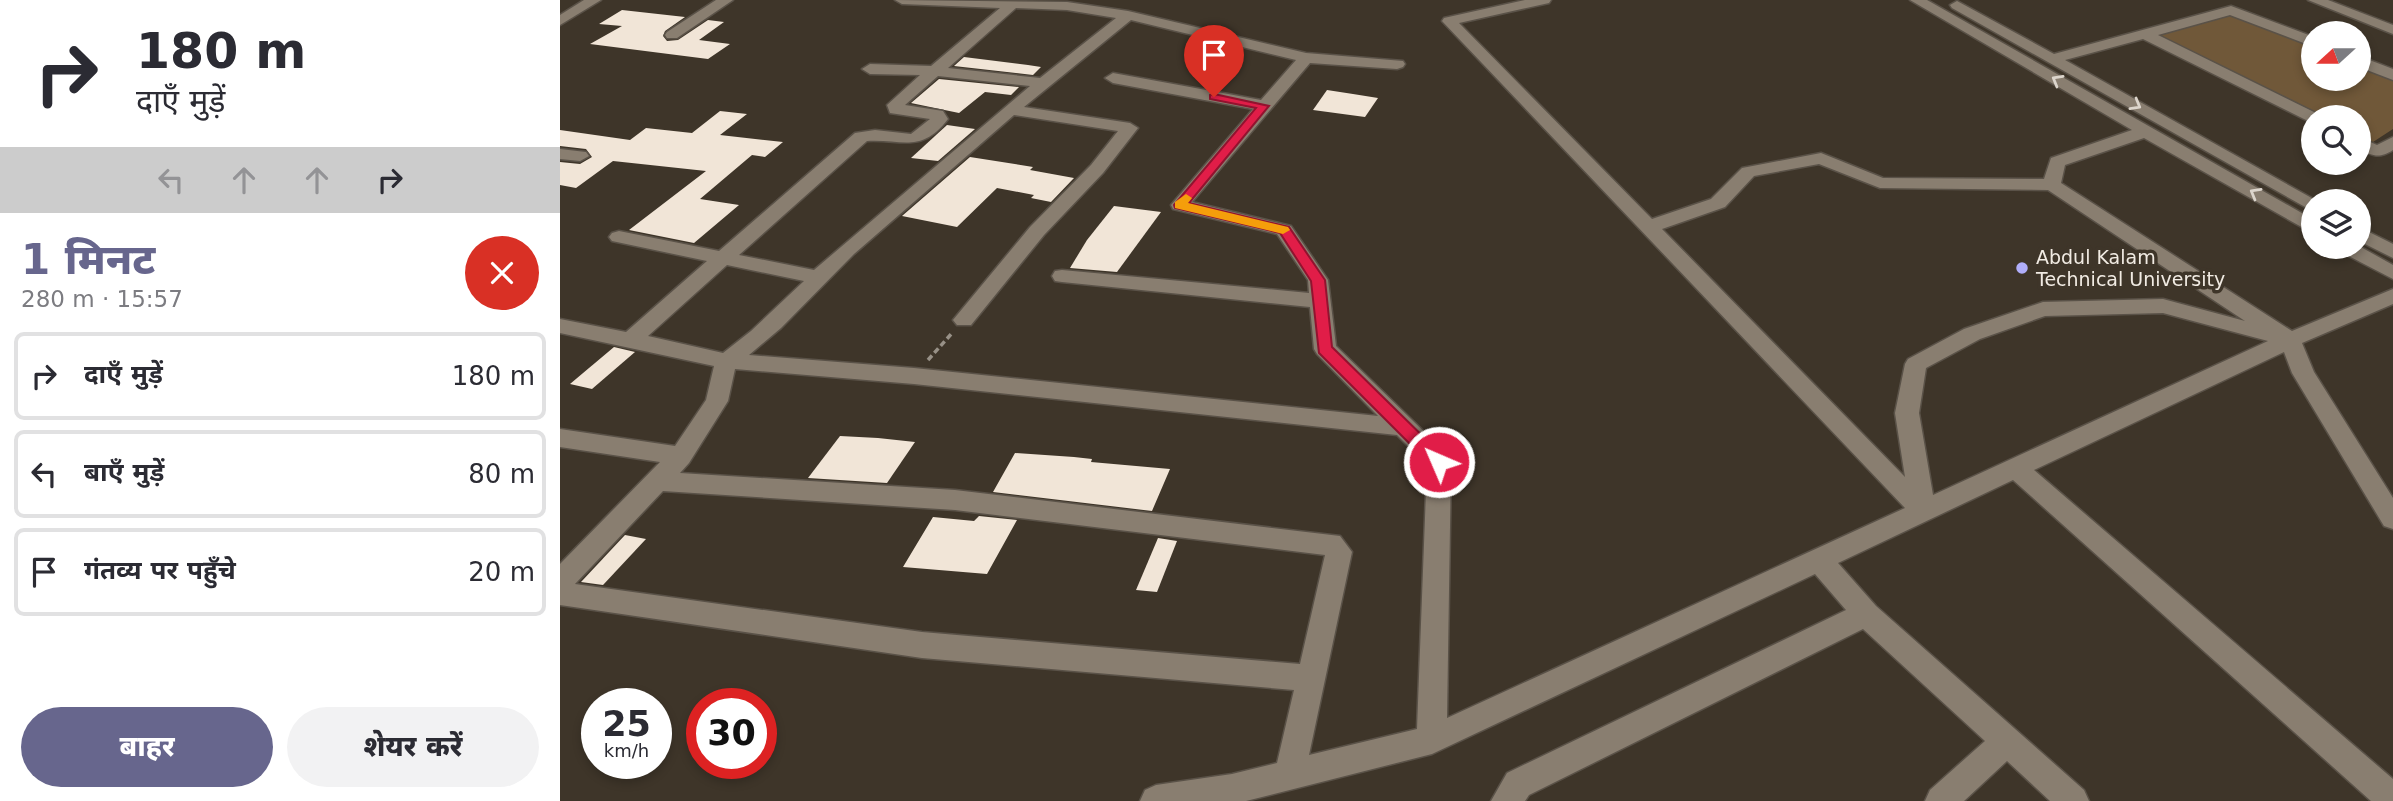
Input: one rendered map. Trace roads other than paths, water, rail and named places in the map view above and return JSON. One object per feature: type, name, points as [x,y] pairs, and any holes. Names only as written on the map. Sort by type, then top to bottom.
[{"type":"street","points":[[560,21],[594,0]]},
{"type":"street","points":[[672,35],[726,0]]},
{"type":"street","points":[[902,0],[1090,4],[1306,58],[1397,64]]},
{"type":"street","points":[[1544,0],[1449,20],[1923,511]]},
{"type":"street","points":[[1917,0],[2301,220]]},
{"type":"street","points":[[1948,0],[2301,199]]},
{"type":"street","points":[[2315,0],[2393,30]]},
{"type":"street","points":[[630,340],[861,137],[870,134],[909,139],[920,136],[940,118],[937,115],[896,109],[895,105],[937,71],[1007,3]]},
{"type":"street","points":[[2055,58],[2231,10],[2301,38]]},
{"type":"street","points":[[560,582],[681,456],[717,401],[726,361],[753,343],[817,277],[1044,83],[1128,15]]},
{"type":"street","points":[[2145,34],[2301,112]]},
{"type":"street","points":[[1306,58],[1180,205],[1284,230],[1318,280],[1325,349],[1439,462],[1432,740]]},
{"type":"street","points":[[2371,66],[2393,75]]},
{"type":"street","points":[[870,69],[937,71],[1044,83]]},
{"type":"street","points":[[1113,78],[1264,106]]},
{"type":"street","points":[[964,320],[1037,231],[1097,169],[1130,128],[1012,110]]},
{"type":"street","points":[[2052,185],[2057,162],[2147,131]]},
{"type":"street","points":[[2371,148],[2378,152],[2393,142]]},
{"type":"street","points":[[560,154],[580,156]]},
{"type":"street","points":[[1648,227],[1718,203],[1748,172],[1821,158],[1880,183],[2052,185],[2290,341],[2303,373],[2393,519]]},
{"type":"street","points":[[619,237],[817,277]]},
{"type":"street","points":[[2371,240],[2393,252]]},
{"type":"street","points":[[2368,259],[2393,273]]},
{"type":"street","points":[[1062,276],[1320,301]]},
{"type":"street","points":[[1156,801],[1232,789],[1432,740],[2015,468],[2393,296]]},
{"type":"street","points":[[1923,511],[1907,413],[1916,364],[1972,334],[2043,309],[2163,306],[2290,341]]},
{"type":"street","points":[[560,326],[726,361],[914,376],[1404,427]]},
{"type":"street","points":[[560,438],[681,456]]},
{"type":"street","points":[[2015,468],[2393,800]]},
{"type":"street","points":[[657,481],[955,500],[1331,544],[1339,552],[1290,775]]},
{"type":"street","points":[[1819,559],[1867,614],[2073,801]]},
{"type":"street","points":[[560,593],[922,645],[1312,678]]},
{"type":"street","points":[[1507,801],[1518,785],[1867,614]]},
{"type":"street","points":[[1941,801],[2007,741]]},
{"type":"place","name":"Abdul Kalam Technical University","points":[[2022,268]]}]
